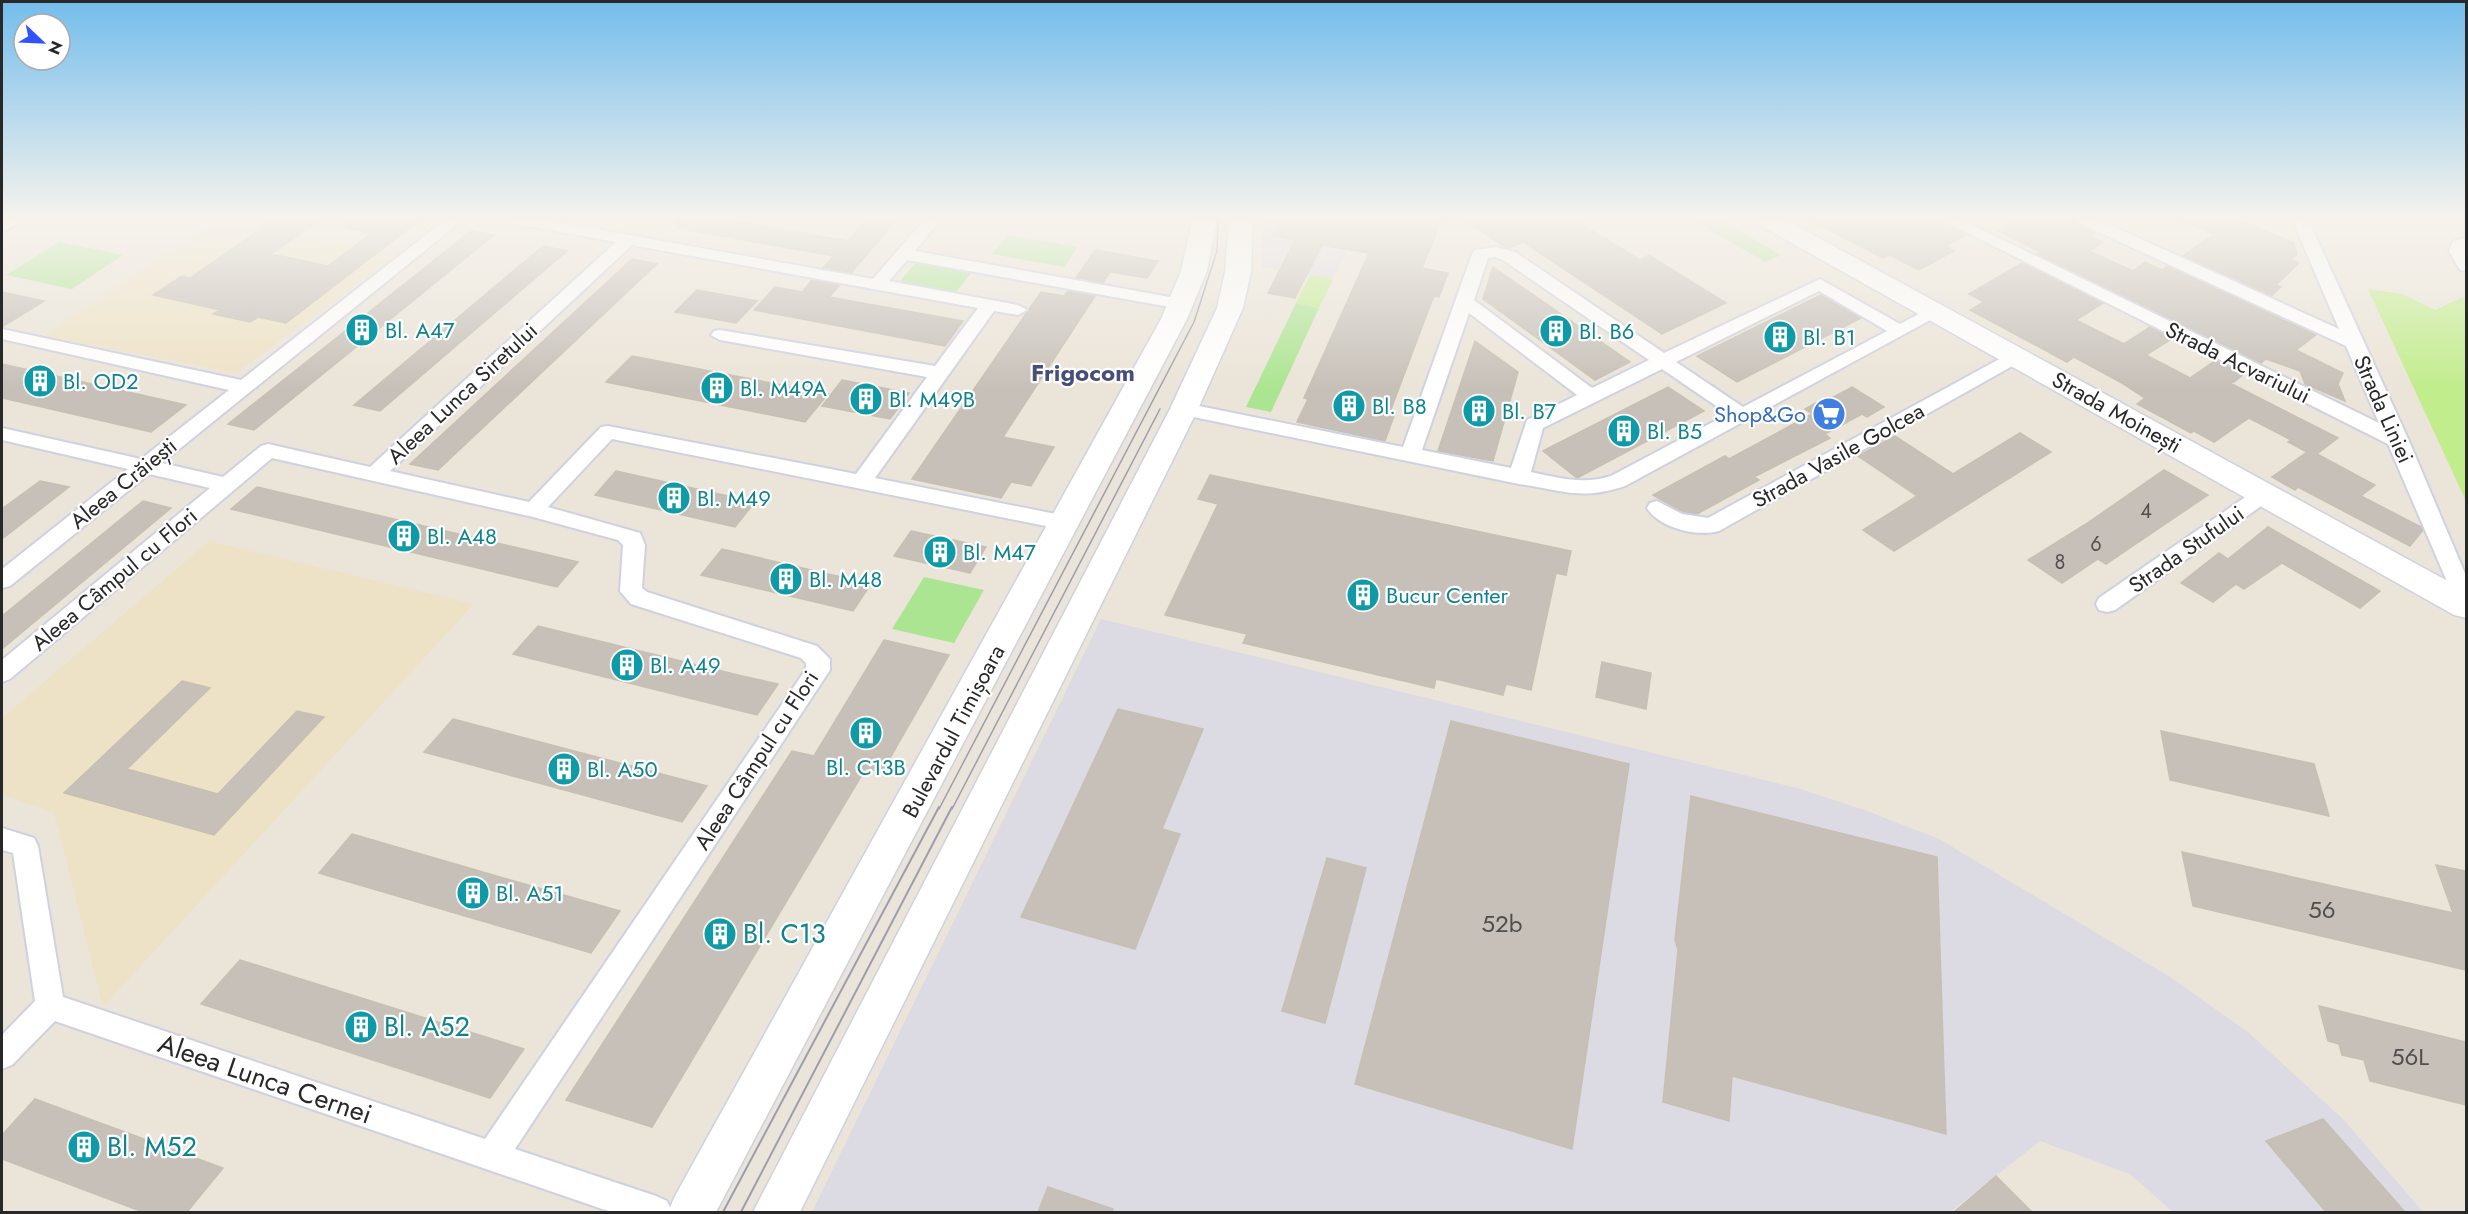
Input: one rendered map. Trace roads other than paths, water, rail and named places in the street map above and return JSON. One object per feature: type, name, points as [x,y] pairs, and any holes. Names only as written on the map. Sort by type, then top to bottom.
[{"type":"main road","name":"Bulevardul Timișoara","points":[[691,1212],[1066,523],[1181,304],[1192,276]]},
{"type":"main road","points":[[776,1212],[1184,409],[1230,308],[1235,276]]},
{"type":"main road","name":"Strada Moinești","points":[[1870,276],[2466,606]]},
{"type":"main road","points":[[1181,304],[1192,296],[1204,293],[1222,298],[1230,308]]},
{"type":"street","name":"Aleea Crăiești","points":[[2,580],[385,276]]},
{"type":"street","name":"Aleea Lunca Siretului","points":[[375,474],[589,276]]},
{"type":"street","points":[[827,276],[1018,310]]},
{"type":"street","points":[[877,285],[885,276]]},
{"type":"street","points":[[1023,276],[1181,304]]},
{"type":"street","points":[[1410,455],[1473,276]]},
{"type":"street","points":[[1536,276],[1742,415]]},
{"type":"street","name":"Strada Acvariului","points":[[2063,276],[2399,441]]},
{"type":"street","points":[[2208,276],[2354,343]]},
{"type":"street","name":"Strada Liniei","points":[[2325,276],[2399,441],[2466,600]]},
{"type":"street","points":[[1519,477],[1534,424],[1820,284],[1900,331]]},
{"type":"street","points":[[1464,301],[1591,396]]},
{"type":"street","points":[[861,482],[989,305]]},
{"type":"street","points":[[1184,409],[1585,489],[1608,486],[1936,312]]},
{"type":"street","points":[[2,334],[244,387]]},
{"type":"street","points":[[720,335],[940,373]]},
{"type":"street","name":"Strada Vasile Golcea","points":[[1657,508],[1677,521],[1712,526],[2016,356]]},
{"type":"street","points":[[533,510],[608,432],[1066,523]]},
{"type":"street","name":"Aleea Câmpul cu Flori","points":[[2,434],[227,484]]},
{"type":"street","name":"Aleea Câmpul cu Flori","points":[[2,673],[268,451],[533,510],[632,538],[630,591],[639,598],[809,652],[818,659],[818,670],[492,1156]]},
{"type":"street","name":"Strada Stufului","points":[[2107,604],[2264,494]]},
{"type":"street","points":[[2,839],[25,846],[50,1006],[2,1055]]},
{"type":"street","name":"Aleea Lunca Cernei","points":[[50,1006],[656,1212]]},
{"type":"tram line","points":[[939,809],[1194,322],[1209,276]]},
{"type":"tram line","points":[[952,809],[1160,409]]},
{"type":"tram line","points":[[723,1212],[939,807]]},
{"type":"tram line","points":[[741,1212],[952,807]]},
{"type":"place","name":"Bl. A47","points":[[362,330]]},
{"type":"place","name":"Bl. B6","points":[[1556,331]]},
{"type":"place","name":"Bl. B1","points":[[1780,337]]},
{"type":"place","name":"Bl. OD2","points":[[40,381]]},
{"type":"place","name":"Bl. M49A","points":[[717,388]]},
{"type":"place","name":"Bl. M49B","points":[[866,399]]},
{"type":"place","name":"Bl. B8","points":[[1349,406]]},
{"type":"place","name":"Bl. B7","points":[[1479,411]]},
{"type":"place","name":"Shop&Go","points":[[1829,414]]},
{"type":"place","name":"Bl. B5","points":[[1624,431]]},
{"type":"place","name":"Bl. M49","points":[[674,498]]},
{"type":"place","name":"Bl. A48","points":[[404,536]]},
{"type":"place","name":"Bl. M47","points":[[940,552]]},
{"type":"place","name":"Bl. M48","points":[[786,579]]},
{"type":"place","name":"Bucur Center","points":[[1363,595]]},
{"type":"place","name":"Bl. A49","points":[[627,665]]},
{"type":"place","name":"Bl. C13B","points":[[866,733]]},
{"type":"place","name":"Bl. A50","points":[[564,769]]},
{"type":"place","name":"Bl. A51","points":[[473,893]]},
{"type":"place","name":"Bl. C13","points":[[720,934]]},
{"type":"place","name":"Bl. A52","points":[[361,1027]]},
{"type":"place","name":"Bl. M52","points":[[84,1147]]},
{"type":"district","name":"Frigocom","points":[[1083,373]]}]
